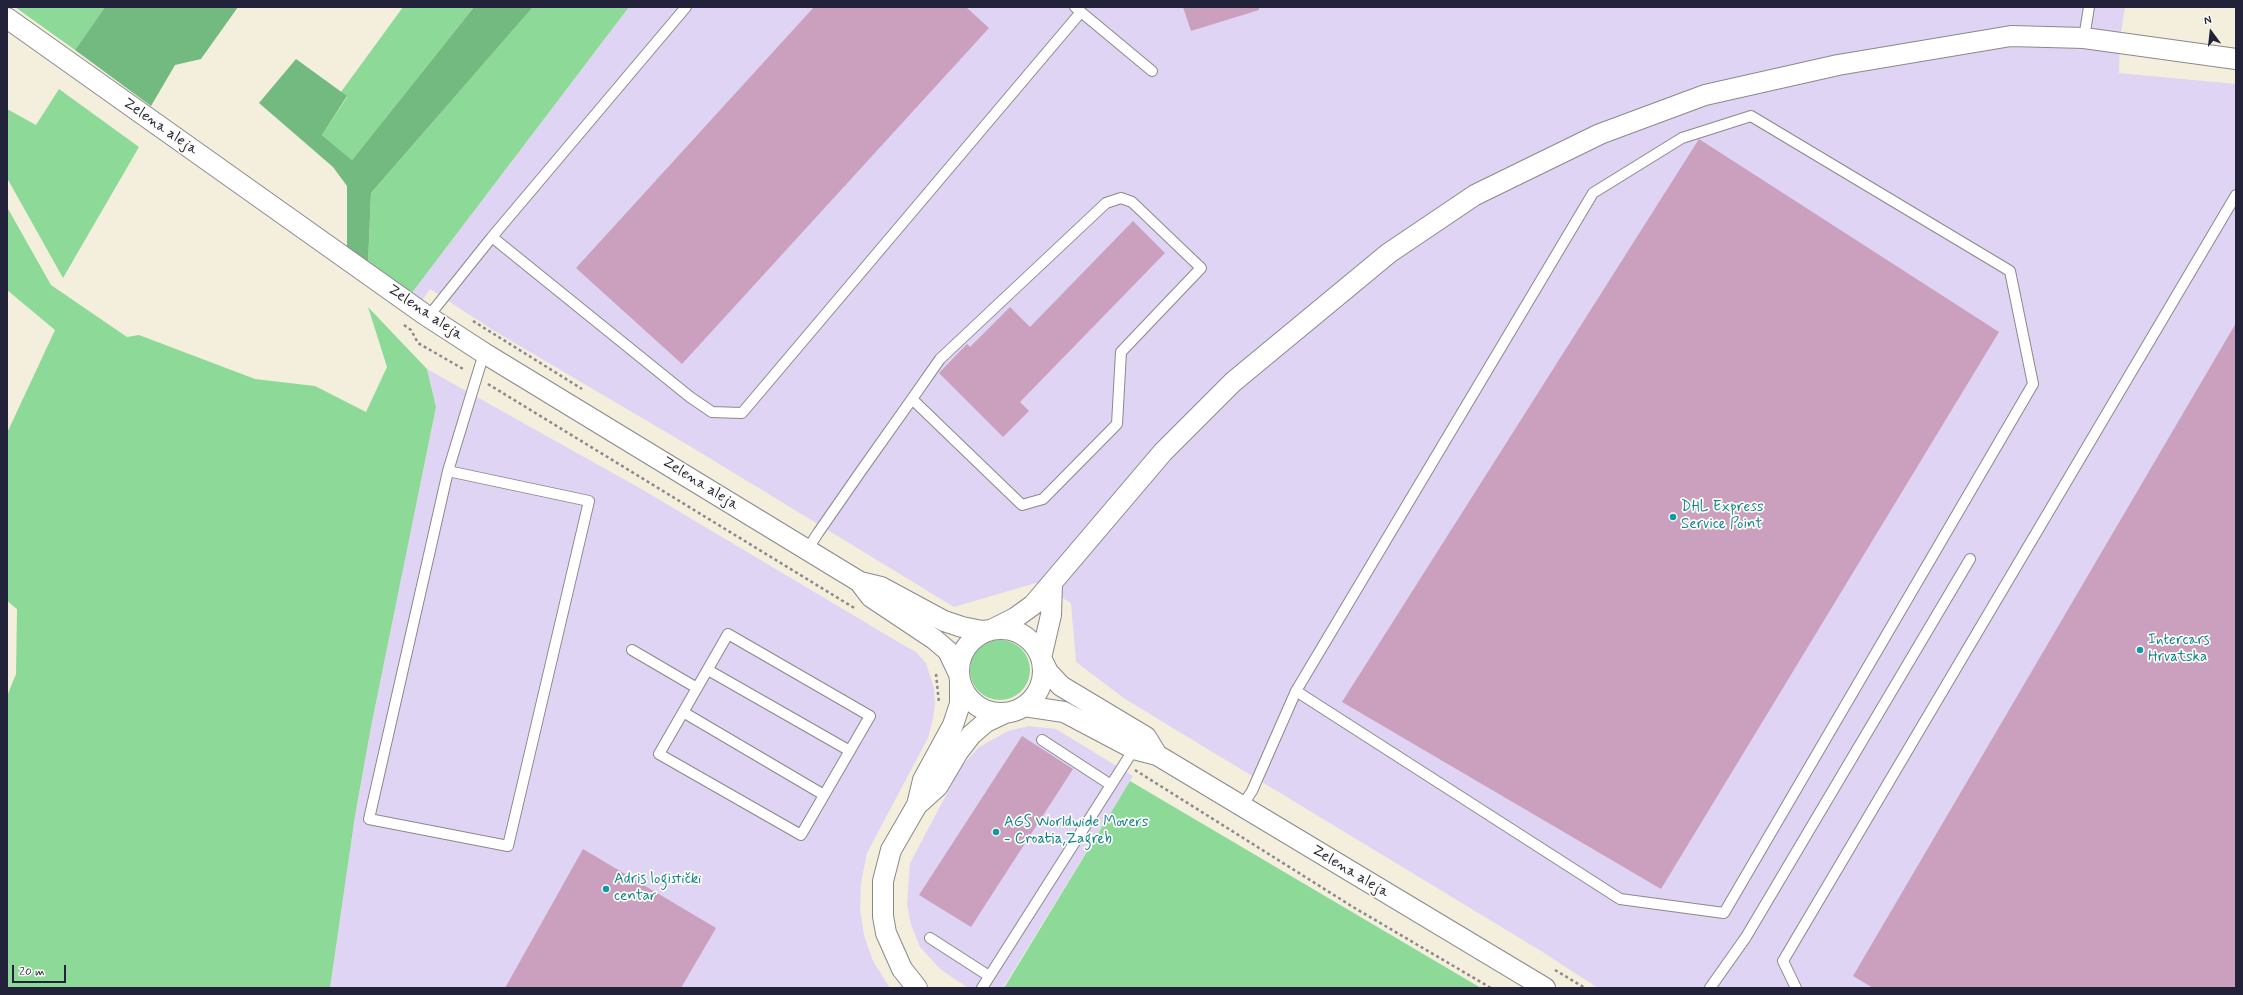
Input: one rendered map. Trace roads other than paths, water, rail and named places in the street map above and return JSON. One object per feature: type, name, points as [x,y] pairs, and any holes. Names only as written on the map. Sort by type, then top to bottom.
[{"type":"street","name":"Zelena aleja","points":[[7,18],[426,316],[807,550],[860,582],[881,588],[944,621],[962,627],[991,630],[1001,629],[1021,635],[1030,641],[1048,672],[1060,686],[1146,737],[1156,755]]},
{"type":"street","points":[[991,630],[1015,618],[1033,605],[1163,452],[1233,382],[1389,253],[1475,195],[1600,134],[1705,95],[1801,72],[1929,48],[2011,36],[2084,38],[2236,59]]},
{"type":"street","name":"Zelena aleja","points":[[860,582],[871,597],[939,643],[948,651],[964,693],[977,706],[991,712],[1003,714]]},
{"type":"street","points":[[1041,658],[1051,615],[1052,584]]},
{"type":"street","name":"Zelena aleja","points":[[917,988],[902,969],[893,952],[884,922],[882,897],[883,881],[892,850],[917,804],[923,780],[953,726],[960,704],[959,677],[964,650],[980,634],[991,630]]},
{"type":"street","name":"Zelena aleja","points":[[917,804],[938,786],[958,752],[971,735],[986,722],[1003,714],[1014,712],[1033,699],[1039,689],[1042,679],[1041,658]]},
{"type":"street","name":"Zelena aleja","points":[[1024,706],[1064,712],[1134,749],[1156,755],[1545,988]]},
{"type":"lane","points":[[426,316],[686,7]]},
{"type":"lane","points":[[2084,38],[2088,7]]},
{"type":"lane","points":[[492,236],[690,397],[712,412],[742,413],[1078,9],[1152,71]]},
{"type":"lane","points":[[1242,806],[1252,791],[1296,690],[1593,193],[1682,138],[1751,116],[2010,271],[2033,384],[1724,913],[1620,899],[1296,690]]},
{"type":"lane","points":[[1796,988],[1783,961],[2236,195]]},
{"type":"lane","points":[[807,550],[912,399],[940,359],[1106,204],[1121,198],[1132,202],[1201,268],[1121,352],[1117,424],[1043,499],[1022,505],[912,399]]},
{"type":"lane","points":[[448,471],[589,501],[508,846],[370,819],[448,471],[478,378],[484,353]]},
{"type":"lane","points":[[1710,988],[1746,937],[1970,559]]},
{"type":"lane","points":[[728,634],[870,716],[801,835],[659,754],[697,688],[728,634]]},
{"type":"lane","points":[[632,650],[697,688]]},
{"type":"lane","points":[[708,670],[850,751]]},
{"type":"lane","points":[[683,712],[824,795]]},
{"type":"lane","points":[[1042,740],[1111,785]]},
{"type":"lane","points":[[982,988],[1134,749]]},
{"type":"lane","points":[[930,938],[989,976]]},
{"type":"place","name":"DHL Express Service Point","points":[[1673,517]]},
{"type":"place","name":"Intercars Hrvatska","points":[[2140,650]]},
{"type":"place","name":"AGS Worldwide Movers - Croatia,Zagreb","points":[[996,832]]},
{"type":"place","name":"Adris logistički centar","points":[[606,889]]}]
